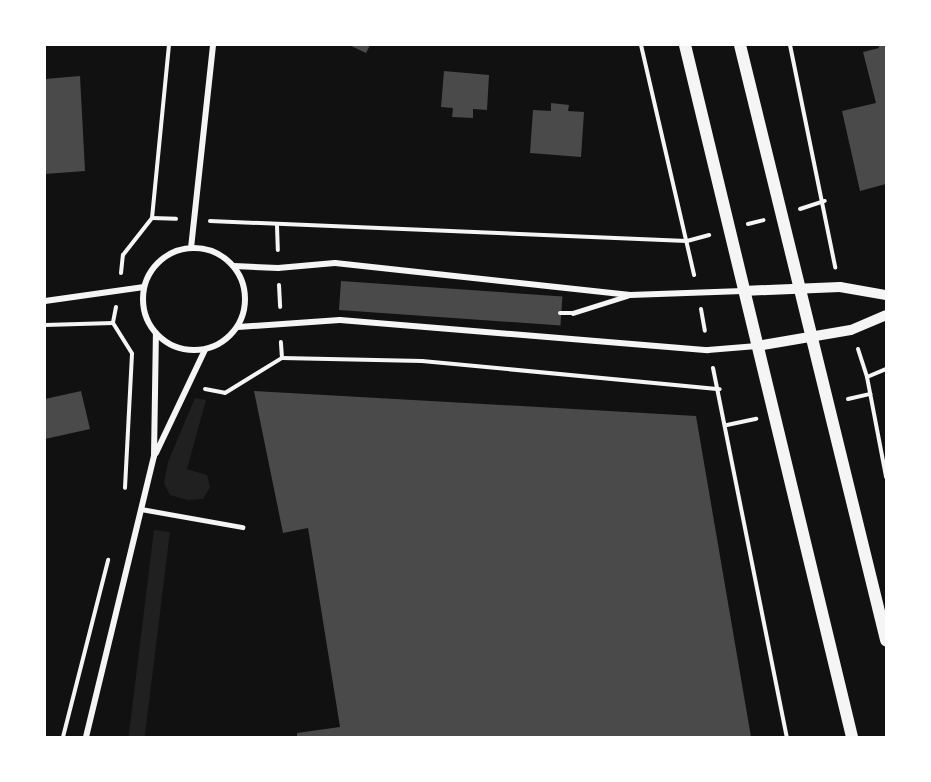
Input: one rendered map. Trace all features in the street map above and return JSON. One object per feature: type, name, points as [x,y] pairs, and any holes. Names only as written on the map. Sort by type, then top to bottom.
[{"type":"main road","points":[[685,45],[852,737]]},
{"type":"main road","points":[[740,45],[780,216],[886,640]]},
{"type":"street","points":[[191,248],[213,45]]},
{"type":"street","points":[[154,456],[156,334],[142,304],[144,287],[162,260],[191,248],[215,252],[234,266],[246,296],[238,327],[218,345],[205,350],[178,349],[156,334]]},
{"type":"street","points":[[234,266],[278,268],[335,263],[630,296],[698,295],[798,287],[840,287],[886,295]]},
{"type":"street","points":[[45,301],[119,288],[144,287]]},
{"type":"street","points":[[238,327],[340,320],[708,350],[812,338],[851,330],[886,315]]},
{"type":"street","points":[[86,737],[154,456],[205,350]]},
{"type":"lane","points":[[560,313],[573,313],[630,296]]},
{"type":"lane","points":[[141,509],[242,527]]},
{"type":"path","points":[[125,491],[132,354],[113,323],[123,255],[152,218],[170,45]]},
{"type":"path","points":[[642,45],[687,241],[708,350],[720,389],[787,737]]},
{"type":"path","points":[[790,45],[825,201],[840,287]]},
{"type":"path","points":[[152,218],[687,241],[780,216],[825,201]]},
{"type":"path","points":[[45,325],[113,323]]},
{"type":"path","points":[[851,330],[867,377],[886,477]]},
{"type":"path","points":[[282,358],[422,361],[720,389]]},
{"type":"path","points":[[867,377],[886,369]]},
{"type":"path","points":[[828,403],[870,394]]},
{"type":"path","points":[[727,425],[773,415]]},
{"type":"path","points":[[63,737],[108,558]]},
{"type":"shaded area","points":[[195,398],[206,400],[187,469],[207,475],[210,487],[203,499],[188,500],[170,495],[164,483],[168,462]]},
{"type":"shaded area","points":[[154,530],[170,532],[145,737],[129,737]]},
{"type":"building","points":[[349,45],[370,45],[366,53]]},
{"type":"building","points":[[878,45],[886,45],[886,184],[860,191],[842,111],[876,103],[863,52],[879,48]]},
{"type":"building","points":[[444,71],[489,75],[487,110],[473,109],[473,118],[452,117],[453,108],[441,107]]},
{"type":"building","points":[[80,76],[85,171],[45,174],[45,79]]},
{"type":"building","points":[[551,103],[569,105],[568,111],[584,112],[581,157],[530,153],[533,110],[551,111]]},
{"type":"building","points":[[341,281],[562,296],[560,325],[339,310]]},
{"type":"building","points":[[81,391],[90,429],[45,439],[45,399]]},
{"type":"building","points":[[254,391],[696,416],[751,737],[297,737],[297,733],[340,727],[308,528],[283,533]]}]
